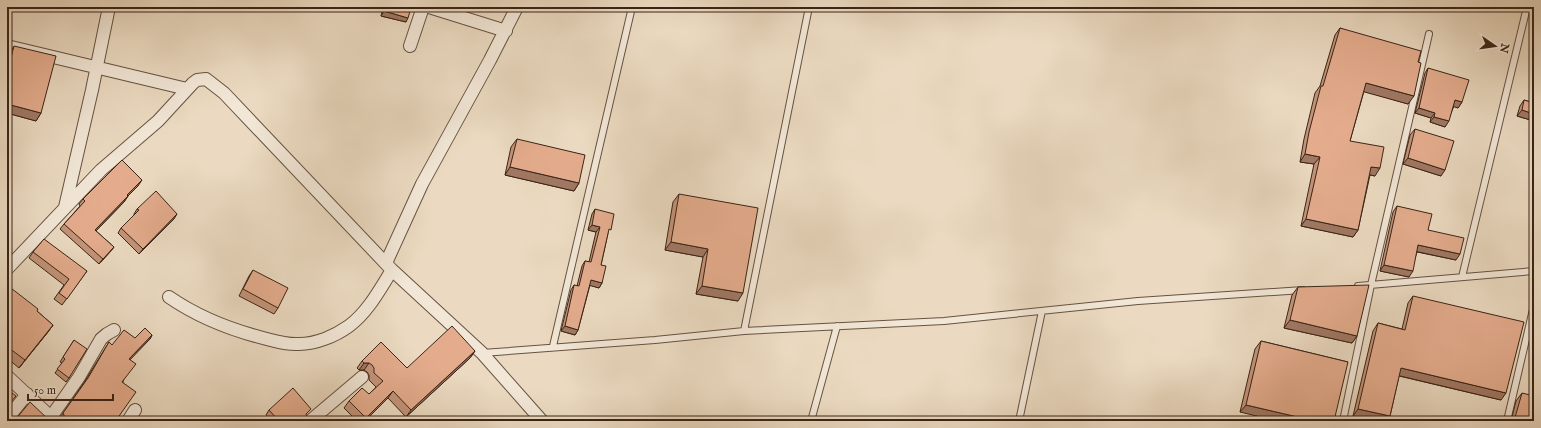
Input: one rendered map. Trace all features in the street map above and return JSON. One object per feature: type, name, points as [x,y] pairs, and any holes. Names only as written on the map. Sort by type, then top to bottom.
[{"type":"street","points":[[65,208],[109,7]]},
{"type":"street","points":[[410,46],[422,7]]},
{"type":"street","points":[[430,7],[506,31]]},
{"type":"street","points":[[169,297],[208,320],[242,333],[286,344],[310,343],[334,335],[350,325],[362,314],[374,298],[389,267],[422,184],[506,31],[517,7]]},
{"type":"street","points":[[7,46],[96,66],[187,89]]},
{"type":"street","points":[[7,269],[102,170],[158,122],[187,89],[198,80],[206,79],[224,93],[389,267],[482,353],[542,421]]},
{"type":"street","points":[[7,376],[53,419],[101,339],[114,330]]},
{"type":"street","points":[[310,421],[362,377]]},
{"type":"street","points":[[7,419],[27,394]]},
{"type":"street","points":[[128,421],[135,410]]},
{"type":"lane","points":[[553,346],[632,7]]},
{"type":"lane","points":[[744,331],[810,7]]},
{"type":"lane","points":[[1462,277],[1527,7]]},
{"type":"lane","points":[[1343,421],[1371,285],[1429,34]]},
{"type":"lane","points":[[1348,287],[1534,271]]},
{"type":"lane","points":[[482,353],[744,331],[944,321],[1138,301],[1309,289]]},
{"type":"lane","points":[[1507,421],[1534,305]]},
{"type":"lane","points":[[1019,421],[1042,311]]},
{"type":"lane","points":[[811,421],[838,326]]},
{"type":"building","points":[[385,7],[411,8],[408,18],[384,11]]},
{"type":"building","points":[[1340,28],[1421,51],[1418,62],[1421,63],[1414,96],[1366,83],[1350,141],[1384,147],[1380,168],[1371,167],[1358,230],[1306,219],[1320,157],[1305,154],[1321,86],[1323,86]]},
{"type":"building","points":[[14,46],[56,56],[41,113],[7,104],[7,73]]},
{"type":"building","points":[[1428,68],[1469,80],[1462,102],[1455,100],[1449,121],[1434,117],[1435,113],[1419,108]]},
{"type":"building","points":[[1524,100],[1534,103],[1534,114],[1522,110]]},
{"type":"building","points":[[1415,129],[1454,141],[1445,170],[1408,158]]},
{"type":"building","points":[[517,139],[585,155],[579,183],[510,167]]},
{"type":"building","points":[[122,160],[142,180],[95,230],[114,247],[103,259],[64,224],[85,201],[83,199]]},
{"type":"building","points":[[156,191],[177,214],[143,249],[121,228],[139,210],[137,209]]},
{"type":"building","points":[[679,194],[758,208],[743,293],[702,286],[708,249],[671,242]]},
{"type":"building","points":[[1397,206],[1432,214],[1428,230],[1464,238],[1460,254],[1418,245],[1413,271],[1384,265]]},
{"type":"building","points":[[595,209],[614,214],[601,265],[606,266],[602,283],[591,280],[578,330],[565,326],[574,285],[579,286],[585,261],[591,262],[600,227],[592,225]]},
{"type":"building","points":[[44,239],[87,271],[67,299],[59,293],[69,279],[33,252]]},
{"type":"building","points":[[253,270],[288,288],[278,308],[243,289]]},
{"type":"building","points":[[7,285],[38,309],[37,311],[53,325],[25,360],[9,348],[7,350]]},
{"type":"building","points":[[1369,285],[1357,336],[1290,320],[1298,287]]},
{"type":"building","points":[[1413,296],[1524,322],[1506,393],[1401,368],[1390,416],[1358,409],[1378,323],[1405,330]]},
{"type":"building","points":[[452,326],[475,351],[411,410],[393,391],[366,418],[349,401],[362,388],[369,394],[383,381],[374,373],[374,368],[372,365],[362,361],[381,342],[407,368]]},
{"type":"building","points":[[145,328],[152,335],[129,359],[136,364],[122,382],[136,392],[117,419],[120,420],[66,420],[63,413],[88,378],[109,342],[112,345],[124,330],[135,338]]},
{"type":"building","points":[[74,340],[87,349],[69,378],[57,369],[65,359],[63,357]]},
{"type":"building","points":[[1261,341],[1348,362],[1334,421],[1315,421],[1246,405]]},
{"type":"building","points":[[293,388],[311,409],[306,414],[308,421],[279,421],[269,410]]},
{"type":"building","points":[[7,389],[16,396],[7,406]]},
{"type":"building","points":[[1522,393],[1534,396],[1534,421],[1514,421]]},
{"type":"building","points":[[30,402],[50,421],[15,421]]},
{"type":"building","points":[[326,416],[330,421],[318,421]]}]
